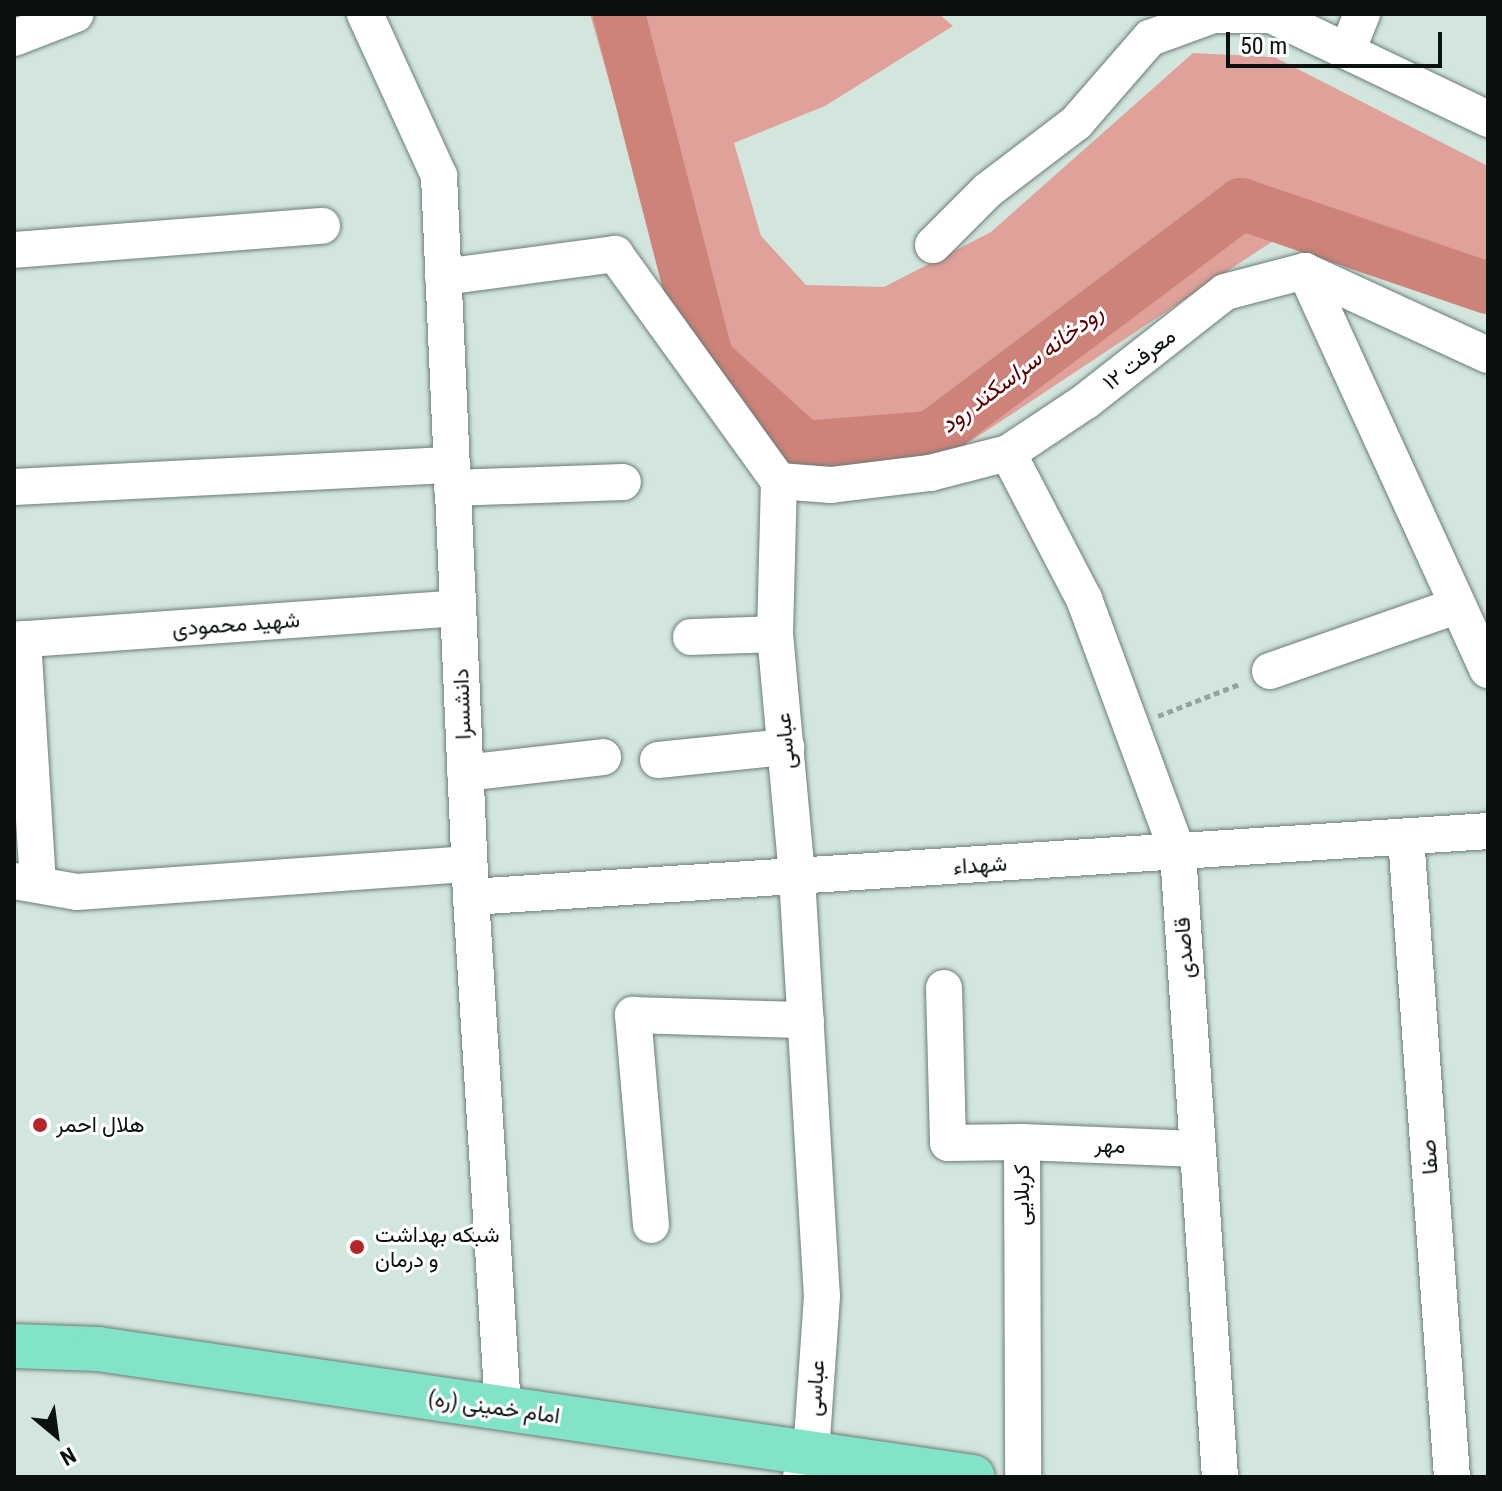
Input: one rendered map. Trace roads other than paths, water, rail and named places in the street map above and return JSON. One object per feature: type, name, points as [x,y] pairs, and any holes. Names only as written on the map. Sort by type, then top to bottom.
[{"type":"main road","name":"امام خمینی (ره)","points":[[14,1346],[98,1349],[503,1408],[806,1465],[973,1477]]},
{"type":"street","points":[[14,38],[76,14]]},
{"type":"street","name":"دانشسرا","points":[[365,14],[439,176],[470,880],[503,1408]]},
{"type":"street","points":[[1347,51],[1362,14]]},
{"type":"street","points":[[933,245],[988,190],[1076,123],[1150,38],[1213,15],[1271,15],[1488,119]]},
{"type":"street","points":[[14,250],[322,226]]},
{"type":"street","points":[[443,277],[615,254],[779,481]]},
{"type":"street","points":[[1305,271],[1488,355]]},
{"type":"street","points":[[1305,271],[1456,606],[1488,670]]},
{"type":"street","name":"معرفت ۱۲","points":[[779,481],[831,485],[930,473],[1008,453],[1086,401],[1225,292],[1305,271]]},
{"type":"street","name":"قاصدی","points":[[1008,453],[1084,599],[1178,853],[1220,1477]]},
{"type":"street","points":[[14,487],[452,477],[623,482]]},
{"type":"street","name":"عباسی","points":[[779,481],[775,634],[797,877],[822,1296],[806,1465]]},
{"type":"street","points":[[1270,671],[1456,606]]},
{"type":"street","name":"شهید محمودی","points":[[19,640],[458,608]]},
{"type":"street","points":[[691,637],[775,634]]},
{"type":"street","points":[[19,640],[26,883]]},
{"type":"street","points":[[658,760],[786,747]]},
{"type":"street","points":[[465,773],[603,757]]},
{"type":"street","name":"شهداء","points":[[26,883],[77,892],[470,880],[797,877],[1488,831]]},
{"type":"street","name":"صفا","points":[[1406,837],[1452,1477]]},
{"type":"street","name":"کربلایی","points":[[944,988],[948,1143],[1022,1142],[1023,1477]]},
{"type":"street","points":[[651,1225],[633,1015],[806,1020]]},
{"type":"street","name":"مهر","points":[[1022,1142],[1198,1149]]},
{"type":"waterway","name":"رودخانه سراسکند رود","points":[[619,14],[708,360],[804,447],[931,437],[1241,204],[1488,288]]},
{"type":"place","name":"هلال احمر","points":[[40,1125]]},
{"type":"place","name":"شبکه بهداشت و درمان","points":[[357,1247]]}]
